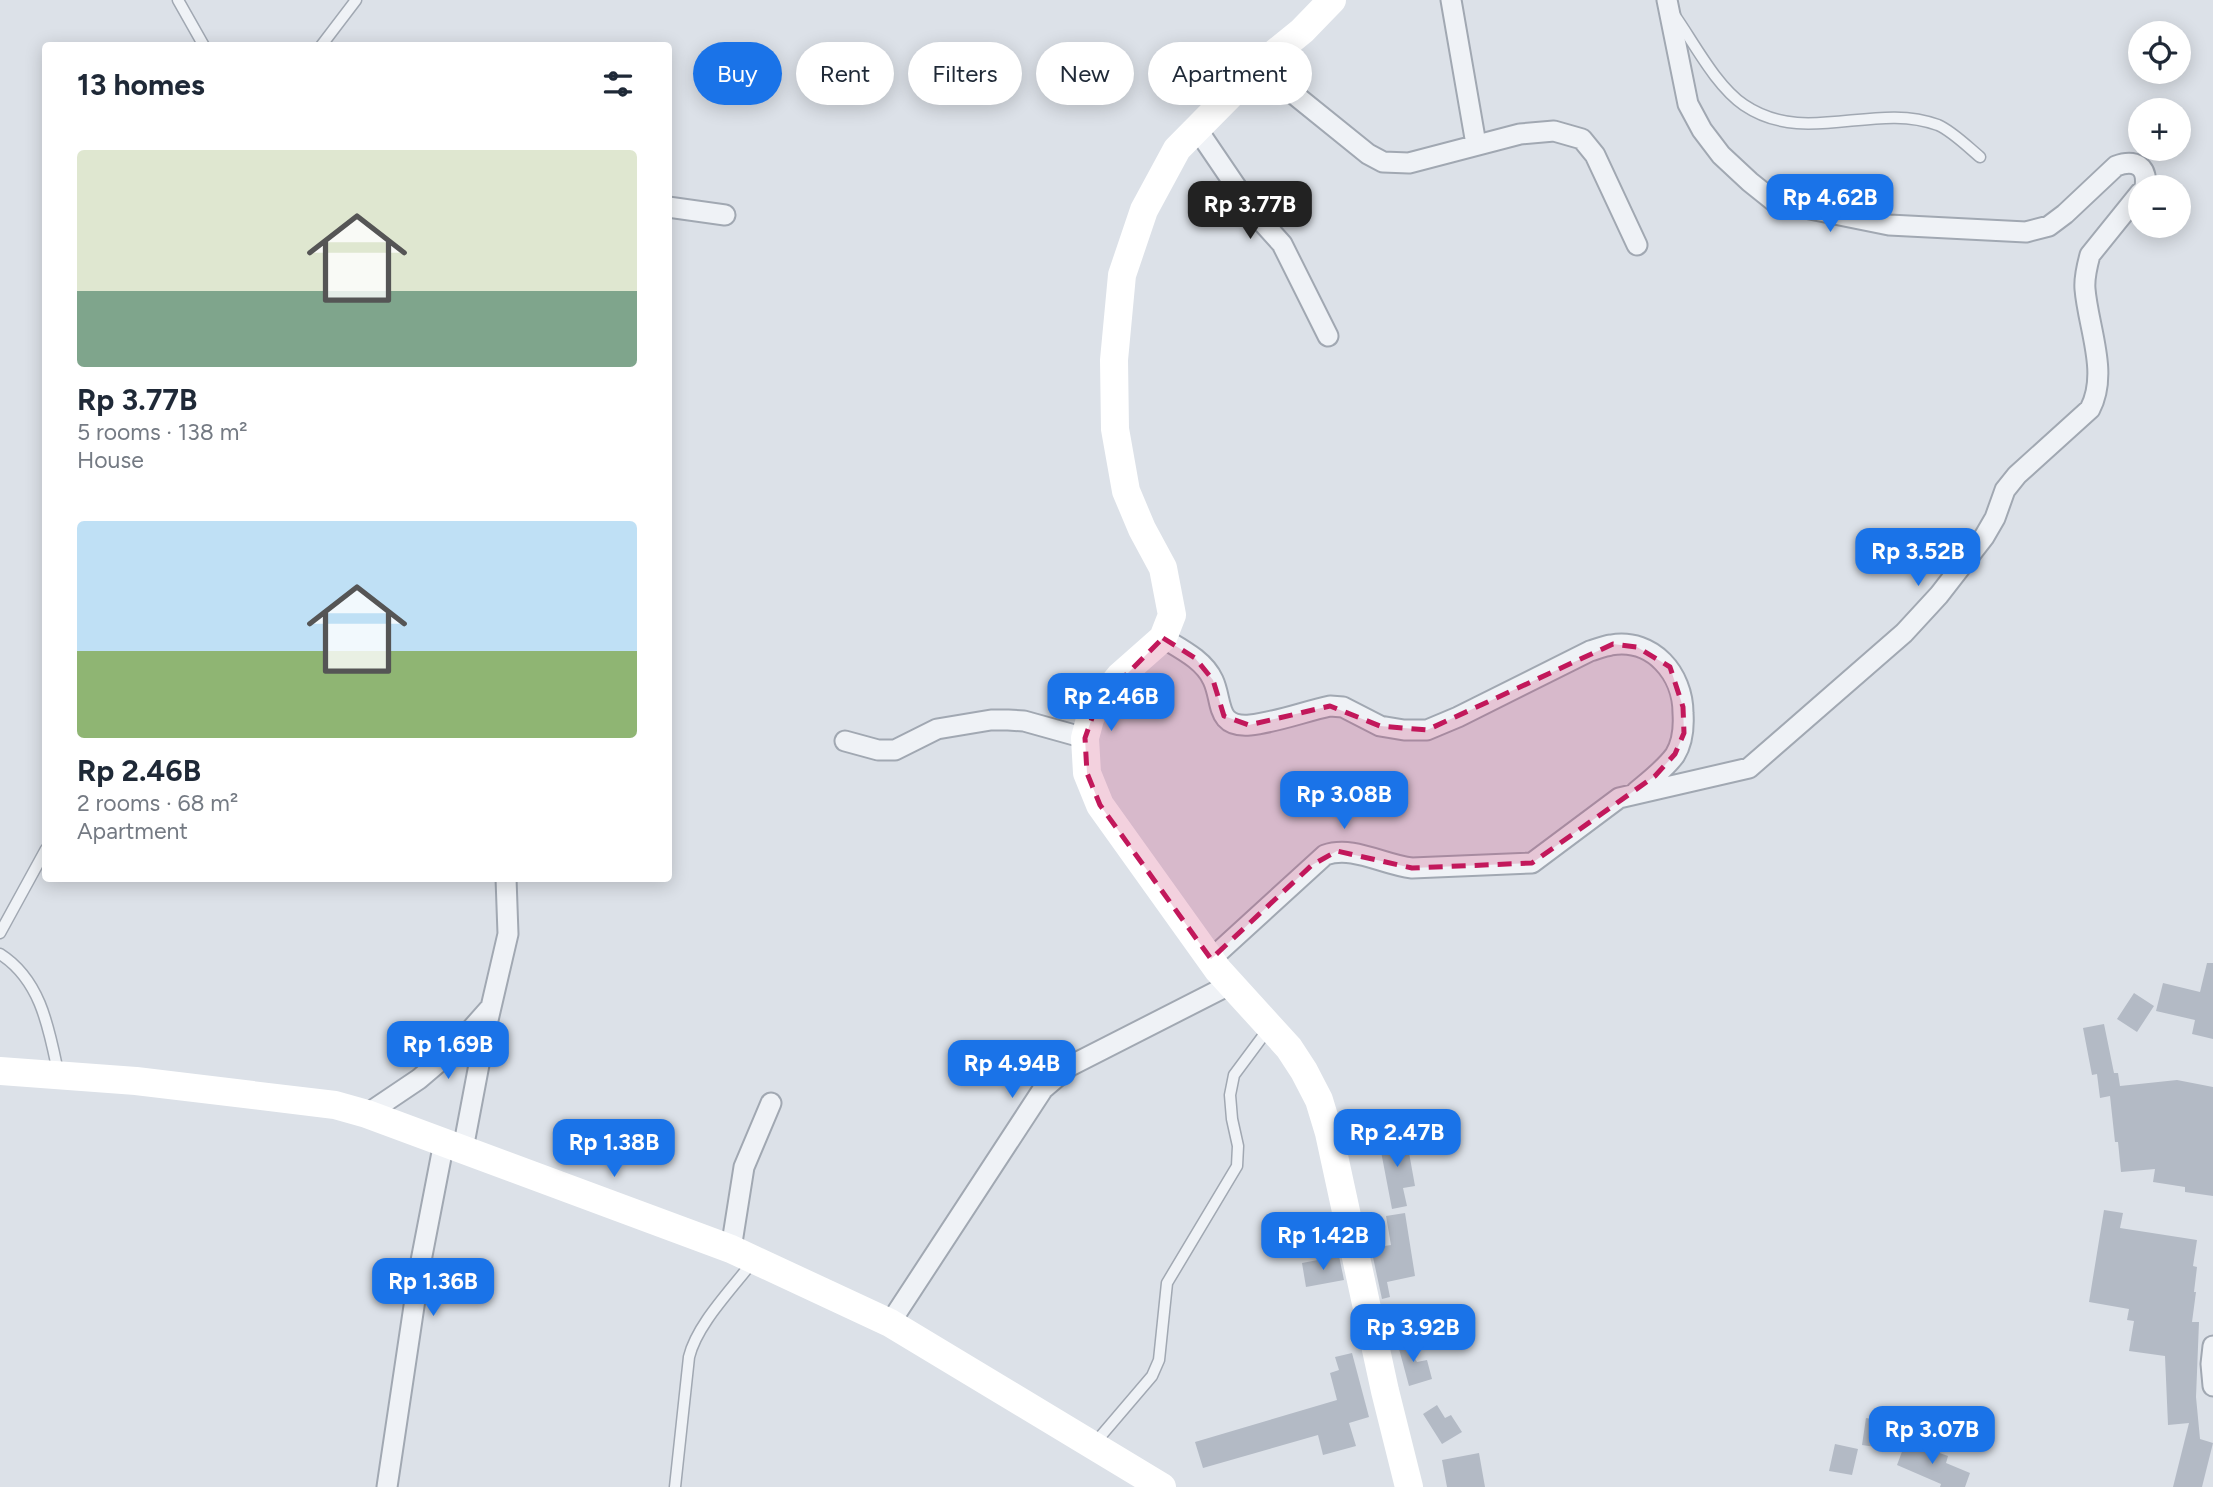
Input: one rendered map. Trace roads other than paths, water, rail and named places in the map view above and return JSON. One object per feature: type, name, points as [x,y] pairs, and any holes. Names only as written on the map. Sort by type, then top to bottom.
[{"type":"street","points":[[1288,42],[1332,0]]},
{"type":"street","points":[[1451,0],[1476,144]]},
{"type":"street","points":[[1668,3],[1688,104],[1702,130],[1721,155],[1776,202],[1889,225],[2026,232],[2049,226],[2066,215],[2116,166],[2126,162],[2136,163],[2144,168],[2146,175]]},
{"type":"street","points":[[1221,105],[1177,149],[1144,210],[1122,275],[1114,360],[1115,429],[1126,491],[1163,568],[1172,615],[1163,638],[1121,676],[1097,704],[1085,738],[1087,774],[1100,805],[1211,960],[1289,1048],[1319,1100],[1329,1133],[1385,1391],[1409,1487]]},
{"type":"street","points":[[1307,105],[1368,154],[1383,162],[1409,163],[1520,134],[1555,131],[1582,139],[1595,155],[1637,246]]},
{"type":"street","points":[[1197,129],[1254,213],[1282,244],[1328,336]]},
{"type":"street","points":[[672,208],[725,215]]},
{"type":"street","points":[[1211,960],[1325,855],[1337,851],[1350,852],[1395,867],[1412,868],[1532,863],[1619,798],[1749,768],[1904,634],[1939,595],[1984,537],[1995,518],[2005,490],[2017,475],[2090,409],[2097,397],[2098,374],[2084,286],[2087,268],[2090,255],[2128,209]]},
{"type":"street","points":[[1163,638],[1195,658],[1201,665],[1213,680],[1224,716],[1233,723],[1249,725],[1330,706],[1343,707],[1380,726],[1404,730],[1426,730],[1458,717],[1591,651],[1613,644],[1637,647],[1655,655],[1670,667],[1678,684],[1683,707],[1684,733],[1675,754],[1635,793]]},
{"type":"street","points":[[845,741],[878,750],[895,750],[937,729],[999,720],[1024,721],[1085,738]]},
{"type":"street","points":[[387,1487],[420,1266],[492,1006],[508,934],[506,882]]},
{"type":"street","points":[[890,1323],[1043,1089],[1070,1066],[1231,984]]},
{"type":"street","points":[[367,1114],[428,1072],[492,1006]]},
{"type":"street","points":[[0,1071],[136,1081],[335,1105],[454,1145],[742,1254],[890,1323],[1162,1487]]},
{"type":"street","points":[[742,1254],[744,1167],[771,1103]]},
{"type":"street","points":[[2213,1346],[2213,1386]]},
{"type":"lane","points":[[178,0],[202,42]]},
{"type":"lane","points":[[324,42],[356,0]]},
{"type":"lane","points":[[1668,3],[1724,86],[1743,104],[1768,118],[1806,125],[1890,119],[1916,120],[1940,125],[1980,157]]},
{"type":"lane","points":[[0,933],[42,856]]},
{"type":"lane","points":[[0,954],[27,980],[47,1018],[58,1075]]},
{"type":"lane","points":[[1092,1446],[1152,1376],[1159,1360],[1167,1283],[1237,1166],[1238,1146],[1230,1095],[1234,1075],[1269,1028]]},
{"type":"lane","points":[[675,1487],[692,1343],[708,1320],[742,1254]]}]
